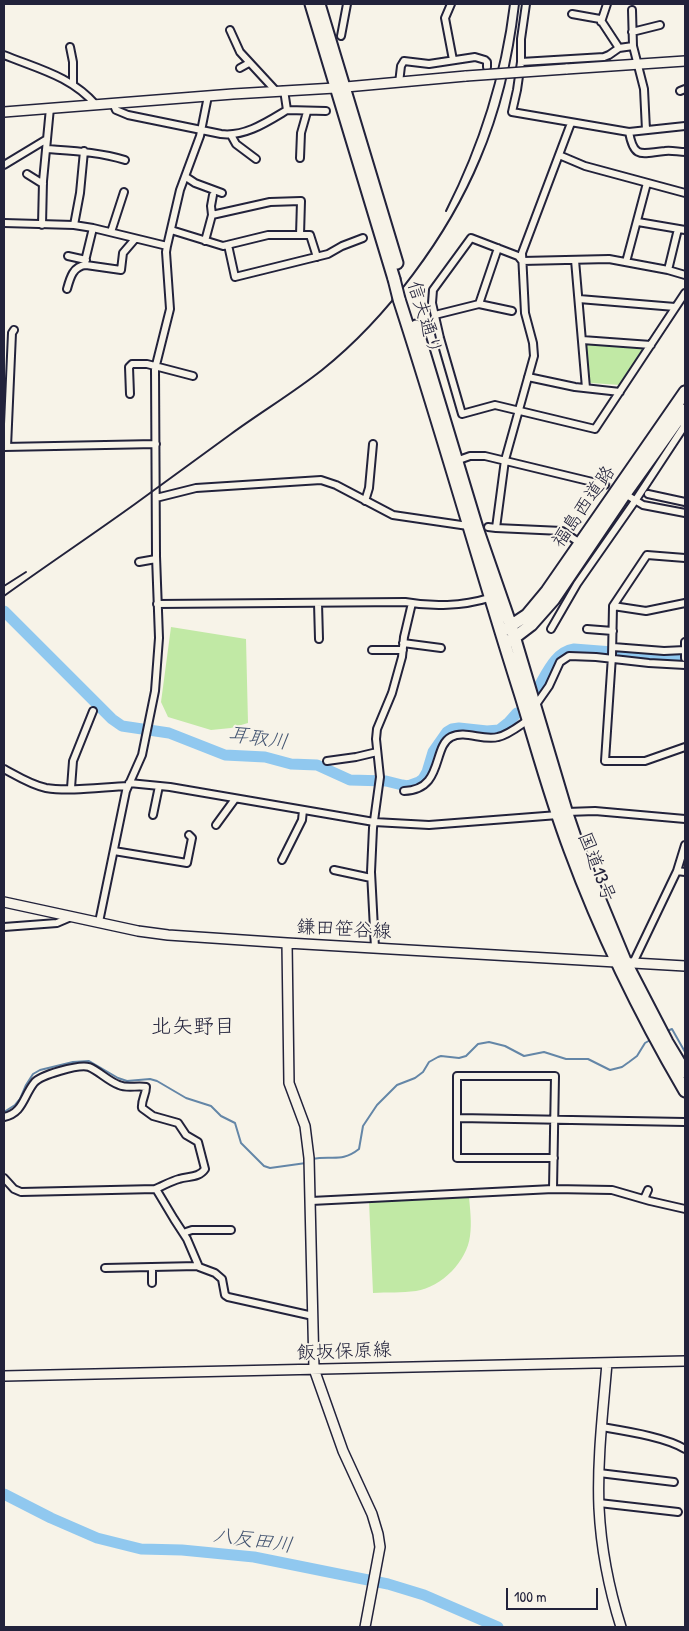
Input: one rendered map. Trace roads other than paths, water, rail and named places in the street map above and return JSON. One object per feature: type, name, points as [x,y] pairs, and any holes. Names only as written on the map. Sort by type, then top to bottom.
[{"type":"highway","name":"信夫通り","points":[[310,4],[340,88],[454,462],[511,626],[509,641]]},
{"type":"highway","name":"信夫通り","points":[[319,4],[340,88]]},
{"type":"highway","name":"福島西道路","points":[[500,632],[527,615],[542,597],[685,392]]},
{"type":"highway","name":"福島西道路","points":[[509,641],[530,625],[573,580],[625,494],[685,410]]},
{"type":"highway","name":"信夫通り","points":[[454,462],[468,526],[489,598],[500,632],[509,641]]},
{"type":"highway","name":"国道13号","points":[[509,641],[535,706],[562,814]]},
{"type":"highway","name":"国道13号","points":[[509,641],[528,720],[562,814],[580,852],[662,1052],[685,1091]]},
{"type":"highway","name":"国道13号","points":[[626,962],[667,1042],[685,1072]]},
{"type":"street","points":[[341,36],[347,4]]},
{"type":"street","points":[[451,4],[445,18],[453,60]]},
{"type":"street","points":[[526,4],[521,39],[521,62],[512,112],[629,132],[685,126]]},
{"type":"street","points":[[601,22],[607,4]]},
{"type":"street","points":[[632,10],[632,46],[644,89],[646,130]]},
{"type":"street","points":[[572,14],[600,19],[618,48]]},
{"type":"street","points":[[632,32],[660,26]]},
{"type":"street","points":[[230,30],[240,52],[248,63],[280,91],[287,110]]},
{"type":"street","points":[[521,62],[604,57],[618,48],[632,46]]},
{"type":"street","points":[[70,47],[73,62],[73,84]]},
{"type":"street","points":[[4,55],[64,78],[88,96],[96,105]]},
{"type":"street","points":[[399,83],[401,66],[404,61],[429,64],[475,57],[482,58],[487,62],[487,67]]},
{"type":"street","points":[[4,112],[340,88],[466,76],[685,60]]},
{"type":"street","points":[[240,68],[248,63]]},
{"type":"street","points":[[99,922],[128,785],[142,755],[155,691],[159,638],[156,558],[156,366],[170,309],[166,252],[180,190],[201,130],[208,96]]},
{"type":"street","points":[[112,103],[116,110],[128,115],[231,135],[259,127],[287,110],[326,111]]},
{"type":"street","points":[[42,225],[43,184],[50,108]]},
{"type":"street","points":[[300,158],[301,133],[308,112]]},
{"type":"street","points":[[496,528],[505,460],[534,356],[534,348],[525,313],[522,253],[571,123]]},
{"type":"street","points":[[629,132],[632,144],[642,154],[666,150],[685,152]]},
{"type":"street","points":[[231,135],[236,144],[256,159]]},
{"type":"street","points":[[4,166],[47,139]]},
{"type":"street","points":[[46,149],[84,151],[125,160]]},
{"type":"street","points":[[74,225],[80,193],[84,151]]},
{"type":"street","points":[[559,155],[585,166],[685,192]]},
{"type":"street","points":[[27,174],[43,184]]},
{"type":"street","points":[[186,177],[194,183],[222,193]]},
{"type":"street","points":[[626,262],[647,183]]},
{"type":"street","points":[[111,232],[124,192]]},
{"type":"street","points":[[205,240],[212,215],[213,195]]},
{"type":"street","points":[[212,215],[270,202],[301,201],[300,235]]},
{"type":"street","points":[[638,222],[685,230]]},
{"type":"street","points":[[4,223],[74,225],[167,246]]},
{"type":"street","points":[[67,289],[72,273],[86,262],[93,228]]},
{"type":"street","points":[[668,270],[678,229]]},
{"type":"street","points":[[170,230],[223,246],[268,236],[310,235],[317,257]]},
{"type":"street","points":[[228,245],[235,277],[331,253],[342,246],[364,238]]},
{"type":"street","points":[[522,261],[518,256],[471,238],[433,290],[432,303],[440,338],[462,414],[495,405],[595,429],[685,293]]},
{"type":"street","points":[[68,256],[121,270],[123,253],[135,239]]},
{"type":"street","points":[[479,304],[498,248]]},
{"type":"street","points":[[522,261],[609,259],[668,270],[685,276]]},
{"type":"street","points":[[575,260],[586,388]]},
{"type":"street","points":[[579,299],[675,307]]},
{"type":"street","points":[[435,315],[479,304],[512,311]]},
{"type":"street","points":[[14,330],[12,333],[5,447],[156,444]]},
{"type":"street","points":[[582,340],[651,345]]},
{"type":"street","points":[[130,394],[129,367],[132,364],[146,364],[193,376]]},
{"type":"street","points":[[528,377],[548,382],[620,392]]},
{"type":"street","points":[[551,629],[573,580],[635,501],[683,428],[685,421]]},
{"type":"street","points":[[365,501],[369,488],[373,444]]},
{"type":"street","points":[[454,462],[470,456],[480,456],[505,460],[605,485]]},
{"type":"street","points":[[156,498],[196,488],[321,480],[336,485],[393,515],[468,526]]},
{"type":"street","points":[[625,494],[643,505],[685,513]]},
{"type":"street","points":[[648,494],[685,502]]},
{"type":"street","points":[[488,527],[562,531],[580,543]]},
{"type":"street","points":[[685,558],[647,556],[613,606],[605,761],[645,760],[685,747]]},
{"type":"street","points":[[139,562],[156,558]]},
{"type":"street","points":[[157,604],[472,603],[489,598]]},
{"type":"street","points":[[318,603],[319,638]]},
{"type":"street","points":[[613,606],[646,611],[685,603]]},
{"type":"street","points":[[375,948],[371,878],[374,822],[380,777],[377,729],[392,693],[412,604]]},
{"type":"street","points":[[587,629],[613,630]]},
{"type":"street","points":[[685,642],[685,658]]},
{"type":"street","points":[[372,650],[403,646],[441,648]]},
{"type":"street","points":[[535,706],[549,686],[557,666],[563,659],[574,656],[612,653],[685,651]]},
{"type":"street","points":[[612,653],[649,663],[685,665]]},
{"type":"street","points":[[71,788],[73,761],[93,711]]},
{"type":"street","points":[[404,791],[415,790],[426,783],[437,764],[445,743],[450,737],[467,735],[497,738],[528,720]]},
{"type":"street","points":[[327,760],[356,757],[377,752]]},
{"type":"street","points":[[4,769],[46,788],[128,785],[158,786],[374,822],[429,825],[595,811],[685,819]]},
{"type":"street","points":[[153,815],[158,786]]},
{"type":"street","points":[[216,825],[235,799]]},
{"type":"street","points":[[282,860],[302,820],[303,810]]},
{"type":"street","points":[[114,851],[187,863],[192,838],[189,835]]},
{"type":"street","points":[[626,962],[676,871],[685,845]]},
{"type":"street","points":[[334,870],[371,878]]},
{"type":"street","points":[[676,871],[685,872]]},
{"type":"street","name":"鎌田笹谷線","points":[[4,902],[138,931],[168,935],[685,966]]},
{"type":"street","points":[[4,927],[57,923],[71,916]]},
{"type":"street","points":[[287,943],[288,1083],[305,1126],[309,1161],[314,1369],[343,1451],[372,1514],[380,1547],[365,1627]]},
{"type":"street","points":[[4,1117],[19,1109],[34,1082],[40,1078],[75,1068],[90,1068],[119,1086],[146,1087],[142,1108],[153,1116],[178,1123],[186,1134],[198,1142],[206,1169],[195,1176],[180,1178],[155,1189],[21,1192],[14,1189],[4,1178]]},
{"type":"street","points":[[553,1189],[554,1158],[555,1076],[457,1076],[457,1158],[554,1158]]},
{"type":"street","points":[[458,1118],[554,1118],[685,1122]]},
{"type":"street","points":[[155,1189],[191,1246],[198,1266]]},
{"type":"street","points":[[311,1201],[553,1189],[612,1190],[685,1209]]},
{"type":"street","points":[[644,1199],[648,1190]]},
{"type":"street","points":[[183,1233],[192,1230],[231,1230]]},
{"type":"street","points":[[105,1268],[198,1266],[215,1273],[222,1279],[228,1297],[313,1316]]},
{"type":"street","points":[[152,1268],[152,1283]]},
{"type":"street","name":"飯坂保原線","points":[[4,1376],[685,1361]]},
{"type":"street","points":[[607,1363],[599,1473],[599,1503],[605,1563],[621,1627]]},
{"type":"street","points":[[602,1427],[641,1434],[670,1442],[685,1449]]},
{"type":"street","points":[[599,1473],[674,1482]]},
{"type":"street","points":[[599,1503],[678,1512]]},
{"type":"waterway","name":"耳取川","points":[[4,611],[112,719],[122,726],[169,733],[225,755],[265,757],[291,764],[317,765],[350,780],[386,781],[408,786],[419,782],[427,772],[433,752],[447,732],[459,728],[487,731],[499,730],[517,713]]},
{"type":"waterway","name":"耳取川","points":[[538,688],[557,659],[567,651],[574,649],[685,656]]},
{"type":"waterway","points":[[667,1031],[672,1029],[685,1052]]},
{"type":"waterway","points":[[312,1159],[347,1156],[359,1149],[363,1126],[377,1105],[397,1085],[415,1078],[423,1072],[429,1062],[438,1057],[459,1058],[466,1056],[478,1044],[489,1042],[505,1046],[524,1056],[544,1052],[566,1059],[588,1059],[610,1070],[622,1067],[629,1062],[637,1056],[645,1043],[652,1039]]},
{"type":"waterway","points":[[4,1112],[15,1105],[20,1099],[33,1074],[40,1070],[73,1062],[89,1061],[118,1078],[127,1081],[150,1079],[157,1081],[186,1098],[211,1106],[221,1116],[235,1123],[241,1143],[264,1166],[270,1168],[306,1163]]},
{"type":"waterway","name":"八反田川","points":[[4,1494],[51,1518],[97,1538],[141,1549],[182,1550],[254,1557],[388,1584],[424,1595],[498,1627]]},
{"type":"tunnel","points":[[605,485],[644,494]]},
{"type":"railway","points":[[446,211],[479,136],[495,84],[510,4]]},
{"type":"railway","points":[[4,596],[322,370],[370,326],[392,301],[433,246],[451,217],[480,159],[505,83],[519,4]]},
{"type":"railway","points":[[4,586],[26,572]]},
{"type":"district","name":"北矢野目","points":[[193,1027]]}]
